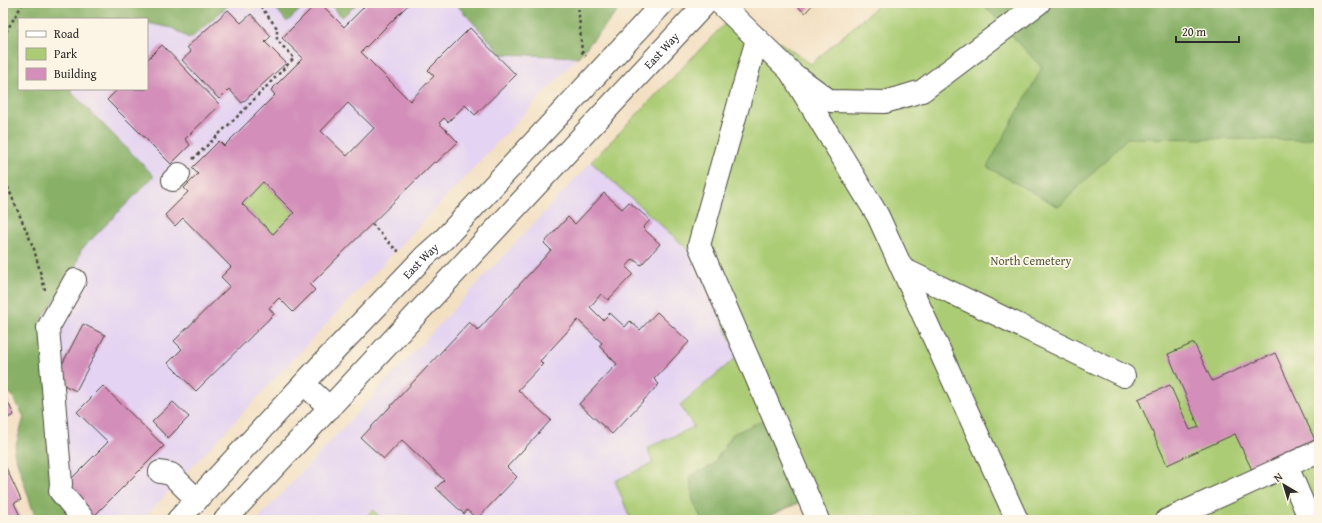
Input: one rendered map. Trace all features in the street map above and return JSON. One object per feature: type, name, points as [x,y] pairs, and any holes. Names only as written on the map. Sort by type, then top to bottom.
[{"type":"street","name":"East Way","points":[[178,520],[304,384],[496,183],[663,3]]},
{"type":"street","name":"East Way","points":[[225,520],[706,3]]},
{"type":"street","points":[[720,3],[790,71],[830,100],[885,102],[922,91],[1039,3]]},
{"type":"street","points":[[639,29],[663,50]]},
{"type":"street","points":[[757,39],[699,245],[818,520]]},
{"type":"street","points":[[790,71],[878,216],[1017,520]]},
{"type":"street","points":[[496,183],[520,204]]},
{"type":"street","points":[[903,269],[1124,376]]},
{"type":"street","points":[[75,280],[48,328],[61,484],[60,491],[84,520]]},
{"type":"street","points":[[304,384],[330,408]]},
{"type":"street","points":[[1167,520],[1188,515],[1319,451]]},
{"type":"street","points":[[1286,466],[1310,520]]},
{"type":"street","points":[[160,472],[171,474],[197,500]]},
{"type":"path","points":[[3,37],[23,3]]},
{"type":"path","points":[[176,177],[294,58],[277,40],[277,28],[258,3]]},
{"type":"path","points":[[578,3],[582,52],[601,71]]},
{"type":"path","points":[[3,176],[34,249],[53,319]]},
{"type":"path","points":[[372,224],[396,250],[425,256]]},
{"type":"shaded area","points":[[231,3],[240,3],[251,11],[260,3],[272,3],[287,21],[307,3],[328,3],[342,17],[358,3],[455,3],[502,54],[578,57],[142,520],[76,520],[41,320],[73,274],[81,250],[154,176],[70,91],[148,90],[148,23],[172,28],[190,39]]},
{"type":"shaded area","points":[[591,162],[692,253],[803,501],[760,520],[257,520]]},
{"type":"green space","points":[[3,3],[231,3],[190,39],[172,28],[148,23],[148,18],[18,18],[18,90],[71,90],[70,91],[154,176],[81,250],[73,274],[41,320],[76,520],[36,520],[14,452],[24,417],[12,395],[3,389]]},
{"type":"green space","points":[[272,3],[307,3],[287,22]]},
{"type":"green space","points":[[328,3],[358,3],[342,17]]},
{"type":"green space","points":[[455,3],[625,3],[578,57],[502,54]]},
{"type":"green space","name":"North Cemetery","points":[[881,3],[1319,3],[1319,520],[811,520],[803,501],[733,434],[712,466],[690,476],[693,500],[702,520],[631,520],[615,481],[653,463],[647,448],[694,427],[680,405],[738,356],[692,253],[591,162],[736,12],[811,64]]},
{"type":"green space","points":[[982,3],[1319,3],[1319,136],[1302,140],[1127,138],[1059,207],[987,167],[1042,68]]},
{"type":"green space","points":[[263,182],[294,213],[273,234],[242,204]]},
{"type":"green space","points":[[766,419],[803,501],[760,520],[702,520],[693,500],[690,476],[712,466],[733,434]]},
{"type":"green space","points":[[373,510],[383,520],[363,520]]},
{"type":"building","points":[[317,3],[320,3],[344,27],[368,3],[410,3],[361,52],[410,101],[434,76],[428,70],[470,28],[516,75],[475,115],[465,105],[448,122],[444,118],[439,123],[458,142],[436,163],[434,162],[310,285],[315,290],[293,312],[279,298],[269,308],[274,314],[196,391],[168,363],[182,349],[174,341],[230,286],[221,277],[231,267],[183,218],[175,226],[165,215],[188,192],[184,188],[198,174],[192,168],[219,141],[224,146],[275,95],[271,90],[303,58],[282,38]],"holes":[[[348,103],[374,128],[347,156],[321,131]],[[263,182],[294,213],[273,234],[242,204]]]},
{"type":"building","points":[[794,3],[814,3],[805,13]]},
{"type":"building","points":[[228,10],[241,23],[251,14],[271,36],[265,42],[286,63],[242,103],[229,89],[219,99],[182,60],[191,52],[187,47]]},
{"type":"building","points":[[162,45],[220,105],[185,139],[190,145],[171,164],[107,100],[117,90],[148,90],[148,59]]},
{"type":"building","points":[[604,193],[622,209],[629,202],[650,220],[643,228],[660,244],[641,265],[633,259],[626,267],[633,274],[608,300],[601,294],[590,307],[603,320],[610,313],[625,327],[630,321],[640,330],[657,312],[689,342],[654,379],[659,384],[612,434],[579,404],[617,364],[599,346],[602,343],[578,320],[540,361],[543,364],[518,390],[551,420],[507,467],[517,477],[477,519],[467,510],[464,514],[436,488],[444,480],[402,440],[384,459],[361,438],[469,322],[478,330],[551,250],[544,243],[568,217],[575,224]]},
{"type":"building","points":[[83,324],[105,335],[76,391],[54,380]]},
{"type":"building","points":[[1194,343],[1212,381],[1275,353],[1315,440],[1252,470],[1235,434],[1167,465],[1138,399],[1170,385],[1190,430],[1199,427],[1168,354]]},
{"type":"building","points":[[103,386],[164,446],[92,518],[62,488],[108,442],[77,412]]},
{"type":"building","points":[[3,392],[14,415],[3,420]]},
{"type":"building","points":[[173,402],[189,417],[168,438],[152,422]]},
{"type":"building","points":[[3,461],[21,500],[14,503],[22,520],[3,520]]}]
